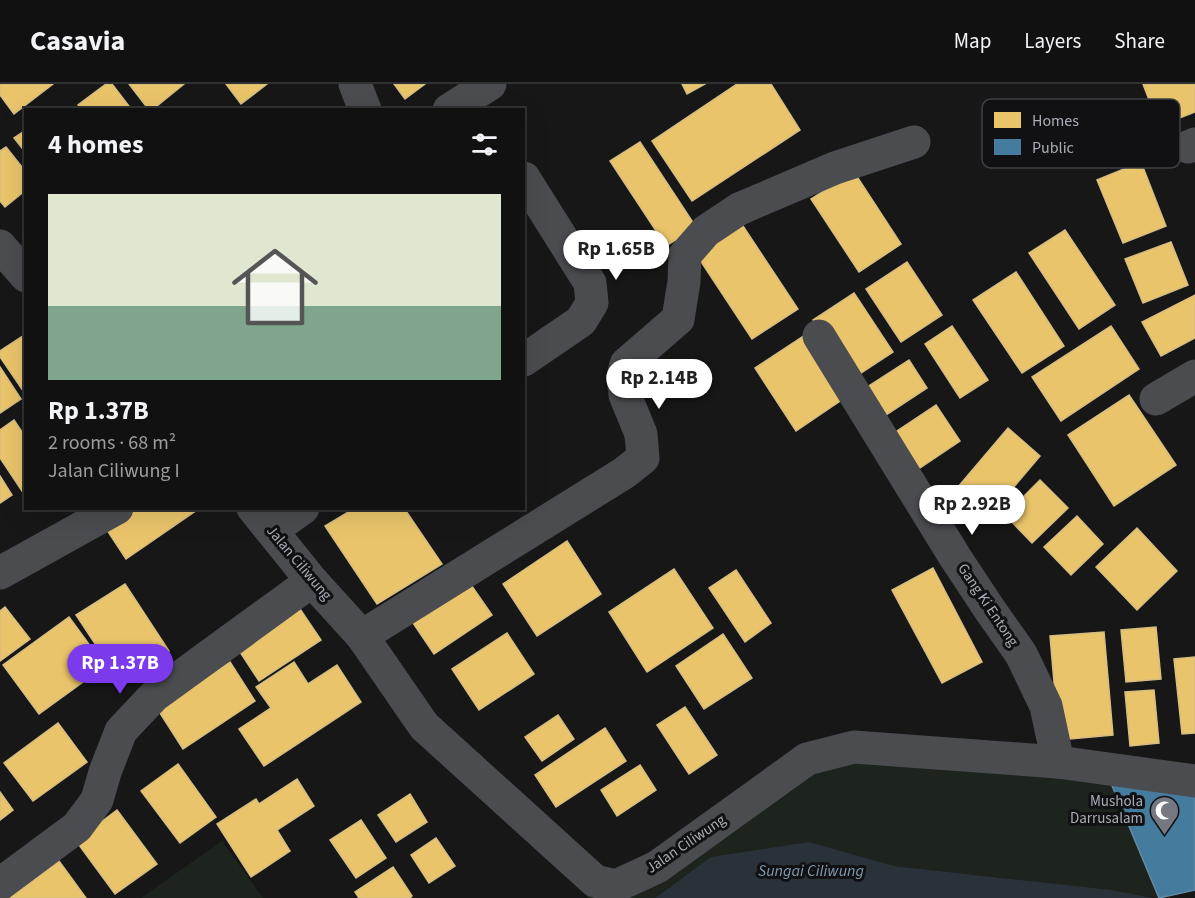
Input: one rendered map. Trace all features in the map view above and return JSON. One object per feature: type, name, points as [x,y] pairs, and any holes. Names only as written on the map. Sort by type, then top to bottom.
[{"type":"street","points":[[355,84],[364,108]]},
{"type":"street","points":[[452,108],[490,84]]},
{"type":"street","points":[[362,636],[624,473],[643,458],[641,434],[625,395],[623,377],[626,364],[678,319],[684,282],[685,255],[706,231],[739,208],[835,168],[914,142]]},
{"type":"street","points":[[525,180],[590,283],[592,303],[581,321],[525,359]]},
{"type":"street","points":[[0,246],[24,274]]},
{"type":"street","name":"Gang Ki Entong","points":[[819,336],[967,574],[1021,654],[1046,706],[1058,762]]},
{"type":"street","points":[[1156,399],[1195,376]]},
{"type":"street","points":[[0,573],[113,510]]},
{"type":"street","points":[[262,519],[296,510]]},
{"type":"street","name":"Jalan Ciliwung","points":[[262,519],[312,581],[362,636],[424,726],[603,891],[657,867],[807,759],[854,747],[1058,762],[1195,781]]},
{"type":"street","points":[[0,884],[77,826],[97,800],[121,731],[154,696],[312,581]]},
{"type":"shaded area","points":[[807,759],[1105,769],[1159,898],[894,866],[809,842],[683,877],[655,898],[587,898],[595,881],[616,886]]},
{"type":"shaded area","points":[[222,841],[263,898],[141,898]]},
{"type":"water","name":"Sungai Ciliwung","points":[[809,842],[894,866],[1111,890],[1153,898],[655,898],[711,857]]},
{"type":"building: Homes","points":[[0,84],[53,84],[14,114],[0,95]]},
{"type":"building: Homes","points":[[106,84],[112,84],[130,108],[80,108],[78,105]]},
{"type":"building: Homes","points":[[129,84],[184,84],[154,108],[147,108]]},
{"type":"building: Homes","points":[[226,84],[267,84],[241,104]]},
{"type":"building: Homes","points":[[394,84],[425,84],[405,99]]},
{"type":"building: Homes","points":[[682,84],[705,84],[687,94]]},
{"type":"building: Homes","points":[[737,84],[771,84],[800,130],[692,201],[652,141]]},
{"type":"building: Homes","points":[[1143,84],[1195,84],[1195,112],[1180,118],[1180,99],[1149,99]]},
{"type":"building: Homes","points":[[24,131],[24,150],[14,138]]},
{"type":"building: Homes","points":[[640,142],[696,227],[666,246],[610,161]]},
{"type":"building: Homes","points":[[6,147],[24,170],[24,192],[5,207],[0,201],[0,151]]},
{"type":"building: Homes","points":[[1126,168],[1143,168],[1166,226],[1123,243],[1097,180]]},
{"type":"building: Homes","points":[[854,172],[901,244],[859,272],[811,199]]},
{"type":"building: Homes","points":[[739,220],[798,309],[752,339],[694,251]]},
{"type":"building: Homes","points":[[1065,230],[1115,305],[1079,329],[1029,253]]},
{"type":"building: Homes","points":[[1171,242],[1188,285],[1143,303],[1125,259]]},
{"type":"building: Homes","points":[[907,262],[942,315],[901,342],[866,289]]},
{"type":"building: Homes","points":[[1016,272],[1064,346],[1022,373],[973,300]]},
{"type":"building: Homes","points":[[854,293],[893,352],[852,379],[813,320]]},
{"type":"building: Homes","points":[[1195,295],[1195,338],[1161,356],[1142,322]]},
{"type":"building: Homes","points":[[952,326],[988,380],[960,398],[925,344]]},
{"type":"building: Homes","points":[[1111,326],[1139,369],[1061,421],[1032,377]]},
{"type":"building: Homes","points":[[24,335],[24,392],[0,357],[0,351]]},
{"type":"building: Homes","points":[[805,335],[846,397],[796,431],[755,368]]},
{"type":"building: Homes","points":[[909,360],[927,388],[880,419],[861,391]]},
{"type":"building: Homes","points":[[0,367],[21,399],[0,413]]},
{"type":"building: Homes","points":[[1129,395],[1176,465],[1114,506],[1068,435]]},
{"type":"building: Homes","points":[[936,405],[960,441],[914,472],[891,435]]},
{"type":"building: Homes","points":[[14,420],[24,435],[24,494],[0,458],[0,430]]},
{"type":"building: Homes","points":[[1008,428],[1040,456],[991,514],[958,487]]},
{"type":"building: Homes","points":[[0,476],[12,495],[0,503]]},
{"type":"building: Homes","points":[[1040,480],[1068,508],[1032,543],[1005,515]]},
{"type":"building: Homes","points":[[118,510],[197,510],[126,559],[101,521]]},
{"type":"building: Homes","points":[[352,510],[405,510],[442,564],[377,604],[325,526]]},
{"type":"building: Homes","points":[[1077,516],[1103,544],[1071,575],[1044,547]]},
{"type":"building: Homes","points":[[1137,528],[1177,571],[1137,610],[1096,567]]},
{"type":"building: Homes","points":[[567,541],[601,594],[537,636],[503,584]]},
{"type":"building: Homes","points":[[933,568],[982,662],[942,683],[892,590]]},
{"type":"building: Homes","points":[[674,569],[713,628],[647,672],[609,612]]},
{"type":"building: Homes","points":[[736,570],[771,623],[745,642],[709,588]]},
{"type":"building: Homes","points":[[469,582],[492,615],[434,654],[411,620]]},
{"type":"building: Homes","points":[[125,584],[169,651],[121,683],[76,615]]},
{"type":"building: Homes","points":[[5,607],[30,639],[0,661],[0,611]]},
{"type":"building: Homes","points":[[300,609],[321,640],[259,681],[238,649]]},
{"type":"building: Homes","points":[[69,617],[105,666],[39,714],[3,665]]},
{"type":"building: Homes","points":[[1156,627],[1161,679],[1126,682],[1121,630]]},
{"type":"building: Homes","points":[[1104,632],[1113,735],[1059,740],[1050,636]]},
{"type":"building: Homes","points":[[507,633],[534,674],[479,710],[452,669]]},
{"type":"building: Homes","points":[[723,634],[752,678],[704,709],[676,666]]},
{"type":"building: Homes","points":[[1195,657],[1195,733],[1182,734],[1174,659]]},
{"type":"building: Homes","points":[[230,662],[255,701],[183,749],[158,710]]},
{"type":"building: Homes","points":[[294,662],[308,684],[337,665],[361,702],[264,766],[239,729],[271,708],[256,687]]},
{"type":"building: Homes","points":[[1154,690],[1159,743],[1130,746],[1125,692]]},
{"type":"building: Homes","points":[[685,707],[717,755],[689,774],[657,725]]},
{"type":"building: Homes","points":[[558,715],[574,739],[542,761],[525,737]]},
{"type":"building: Homes","points":[[58,723],[87,762],[33,801],[4,763]]},
{"type":"building: Homes","points":[[605,728],[626,761],[556,807],[535,775]]},
{"type":"building: Homes","points":[[178,764],[216,817],[180,843],[141,791]]},
{"type":"building: Homes","points":[[640,765],[656,790],[617,816],[601,790]]},
{"type":"building: Homes","points":[[297,779],[314,806],[277,830],[290,851],[251,877],[217,824],[256,799],[259,804]]},
{"type":"building: Homes","points":[[0,792],[13,810],[0,820]]},
{"type":"building: Homes","points":[[410,794],[427,822],[396,842],[378,815]]},
{"type":"building: Homes","points":[[117,810],[157,864],[115,894],[76,841]]},
{"type":"building: Homes","points":[[361,820],[386,858],[356,878],[330,840]]},
{"type":"building: Homes","points":[[436,838],[455,866],[429,883],[411,855]]},
{"type":"building: Homes","points":[[59,861],[86,898],[10,898]]},
{"type":"building: Homes","points":[[393,867],[412,896],[410,898],[359,898],[355,892]]},
{"type":"building: Public","name":"Mushola Darrusalam","points":[[1105,769],[1195,782],[1195,890],[1159,898]]},
{"type":"place","name":"Mushola Darrusalam","points":[[1164,836]]}]
